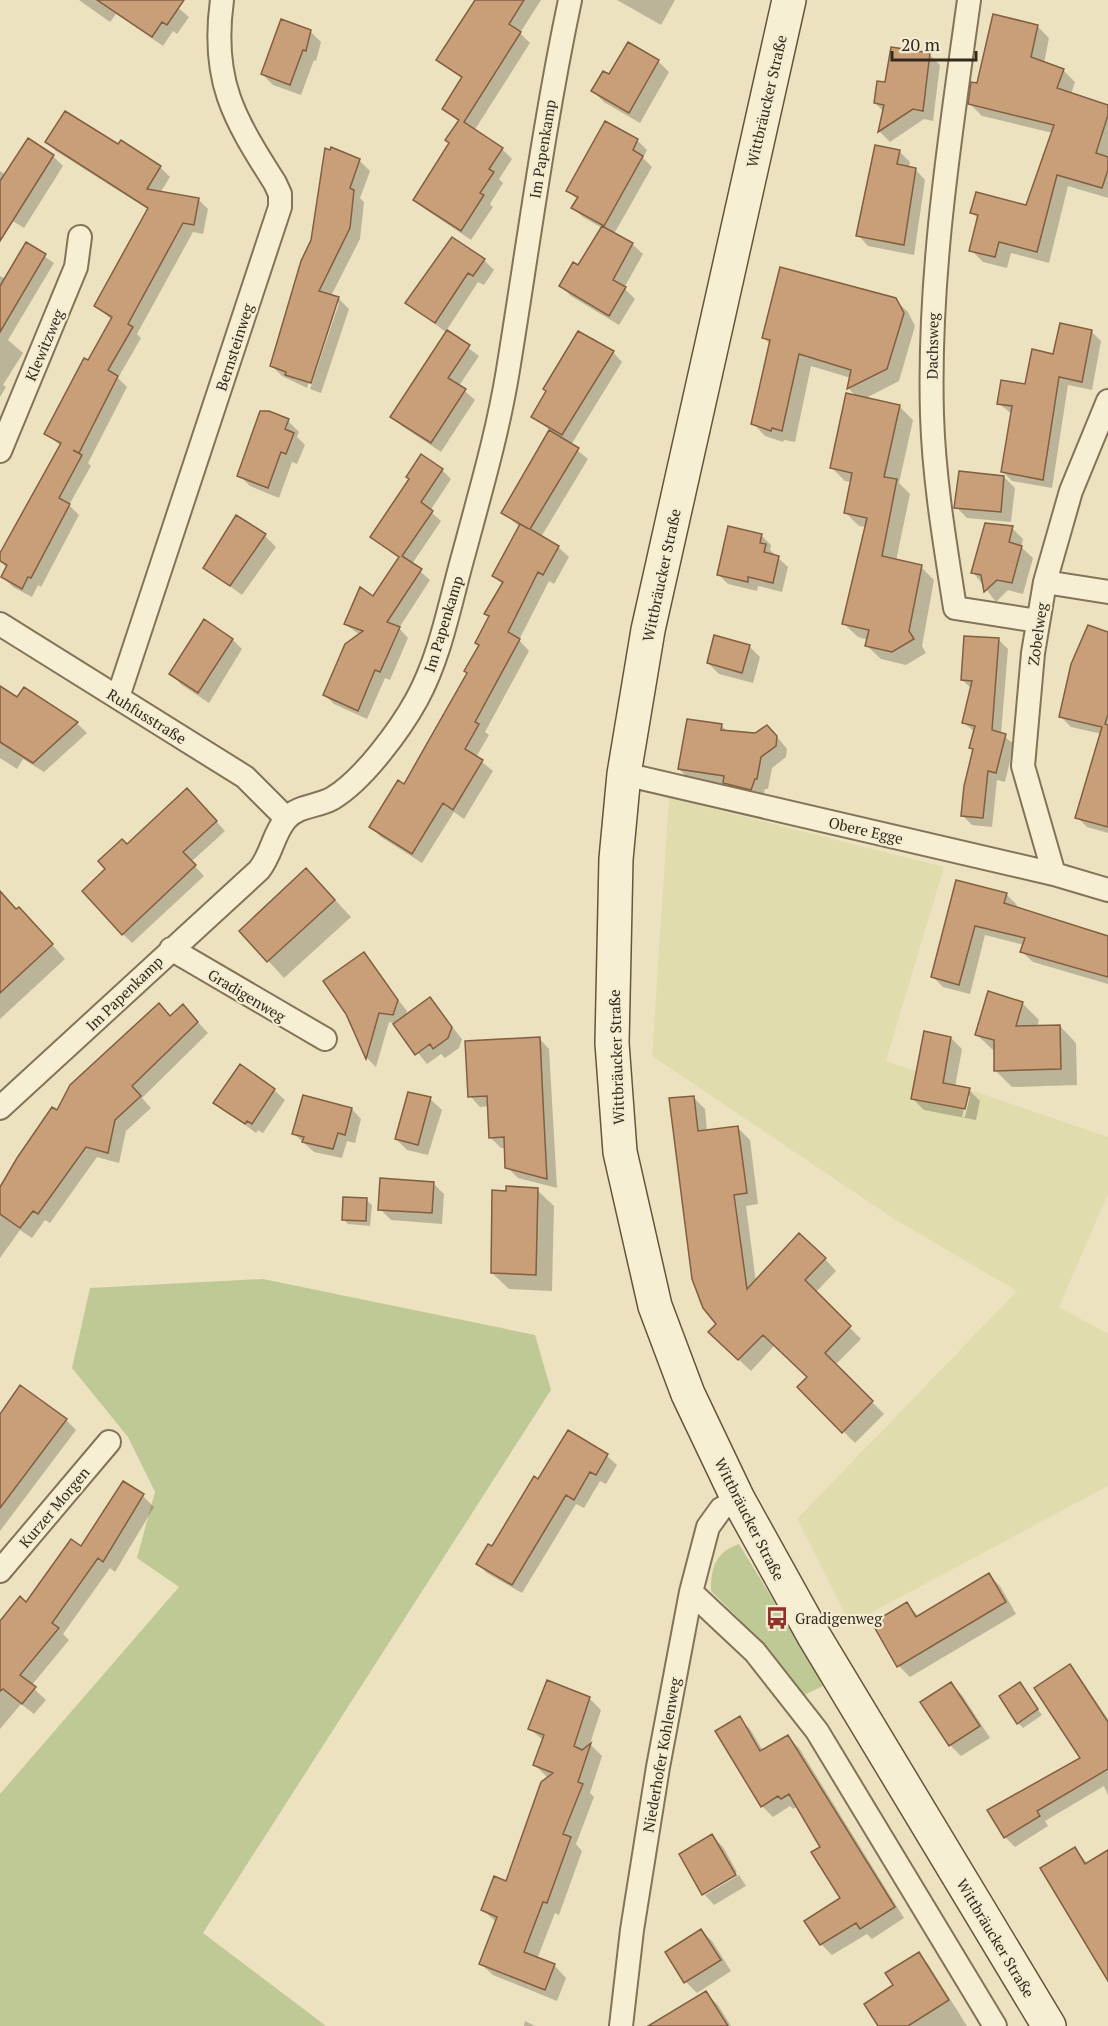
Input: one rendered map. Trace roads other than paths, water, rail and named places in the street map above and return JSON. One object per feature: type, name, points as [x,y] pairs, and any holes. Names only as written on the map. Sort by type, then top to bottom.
[{"type":"main road","name":"Wittbräucker Straße","points":[[789,0],[648,630],[624,774],[616,859],[612,1043],[620,1152],[655,1306],[688,1394],[738,1498],[809,1629],[1049,2026]]},
{"type":"street","name":"Bernsteinweg","points":[[118,698],[280,207],[280,194],[275,183],[236,119],[224,84],[219,48],[222,0]]},
{"type":"street","name":"Im Papenkamp","points":[[0,1108],[259,870],[267,860],[286,818],[302,808],[325,802],[336,796],[358,776],[416,700],[435,658],[484,476],[503,395],[549,102],[570,0]]},
{"type":"street","name":"Dachsweg","points":[[969,0],[947,160],[933,304],[932,417],[939,508],[955,608],[1038,621]]},
{"type":"street","name":"Klewitzweg","points":[[0,451],[76,267],[80,237]]},
{"type":"street","name":"Zobelweg","points":[[1054,874],[1023,766],[1038,621],[1045,582],[1071,491],[1108,401]]},
{"type":"street","points":[[1045,582],[1108,592]]},
{"type":"street","name":"Ruhfusstraße","points":[[0,624],[245,777],[286,818]]},
{"type":"street","name":"Obere Egge","points":[[624,774],[1054,874],[1108,890]]},
{"type":"street","name":"Gradigenweg","points":[[171,949],[325,1039]]},
{"type":"street","name":"Kurzer Morgen","points":[[0,1571],[109,1442]]},
{"type":"street","name":"Niederhofer Kohlenweg","points":[[621,2026],[632,1930],[658,1767],[691,1592],[708,1527],[721,1509],[738,1498]]},
{"type":"street","points":[[691,1592],[755,1652],[816,1731],[995,2026]]},
{"type":"place","name":"Gradigenweg","points":[[777,1618]]}]
